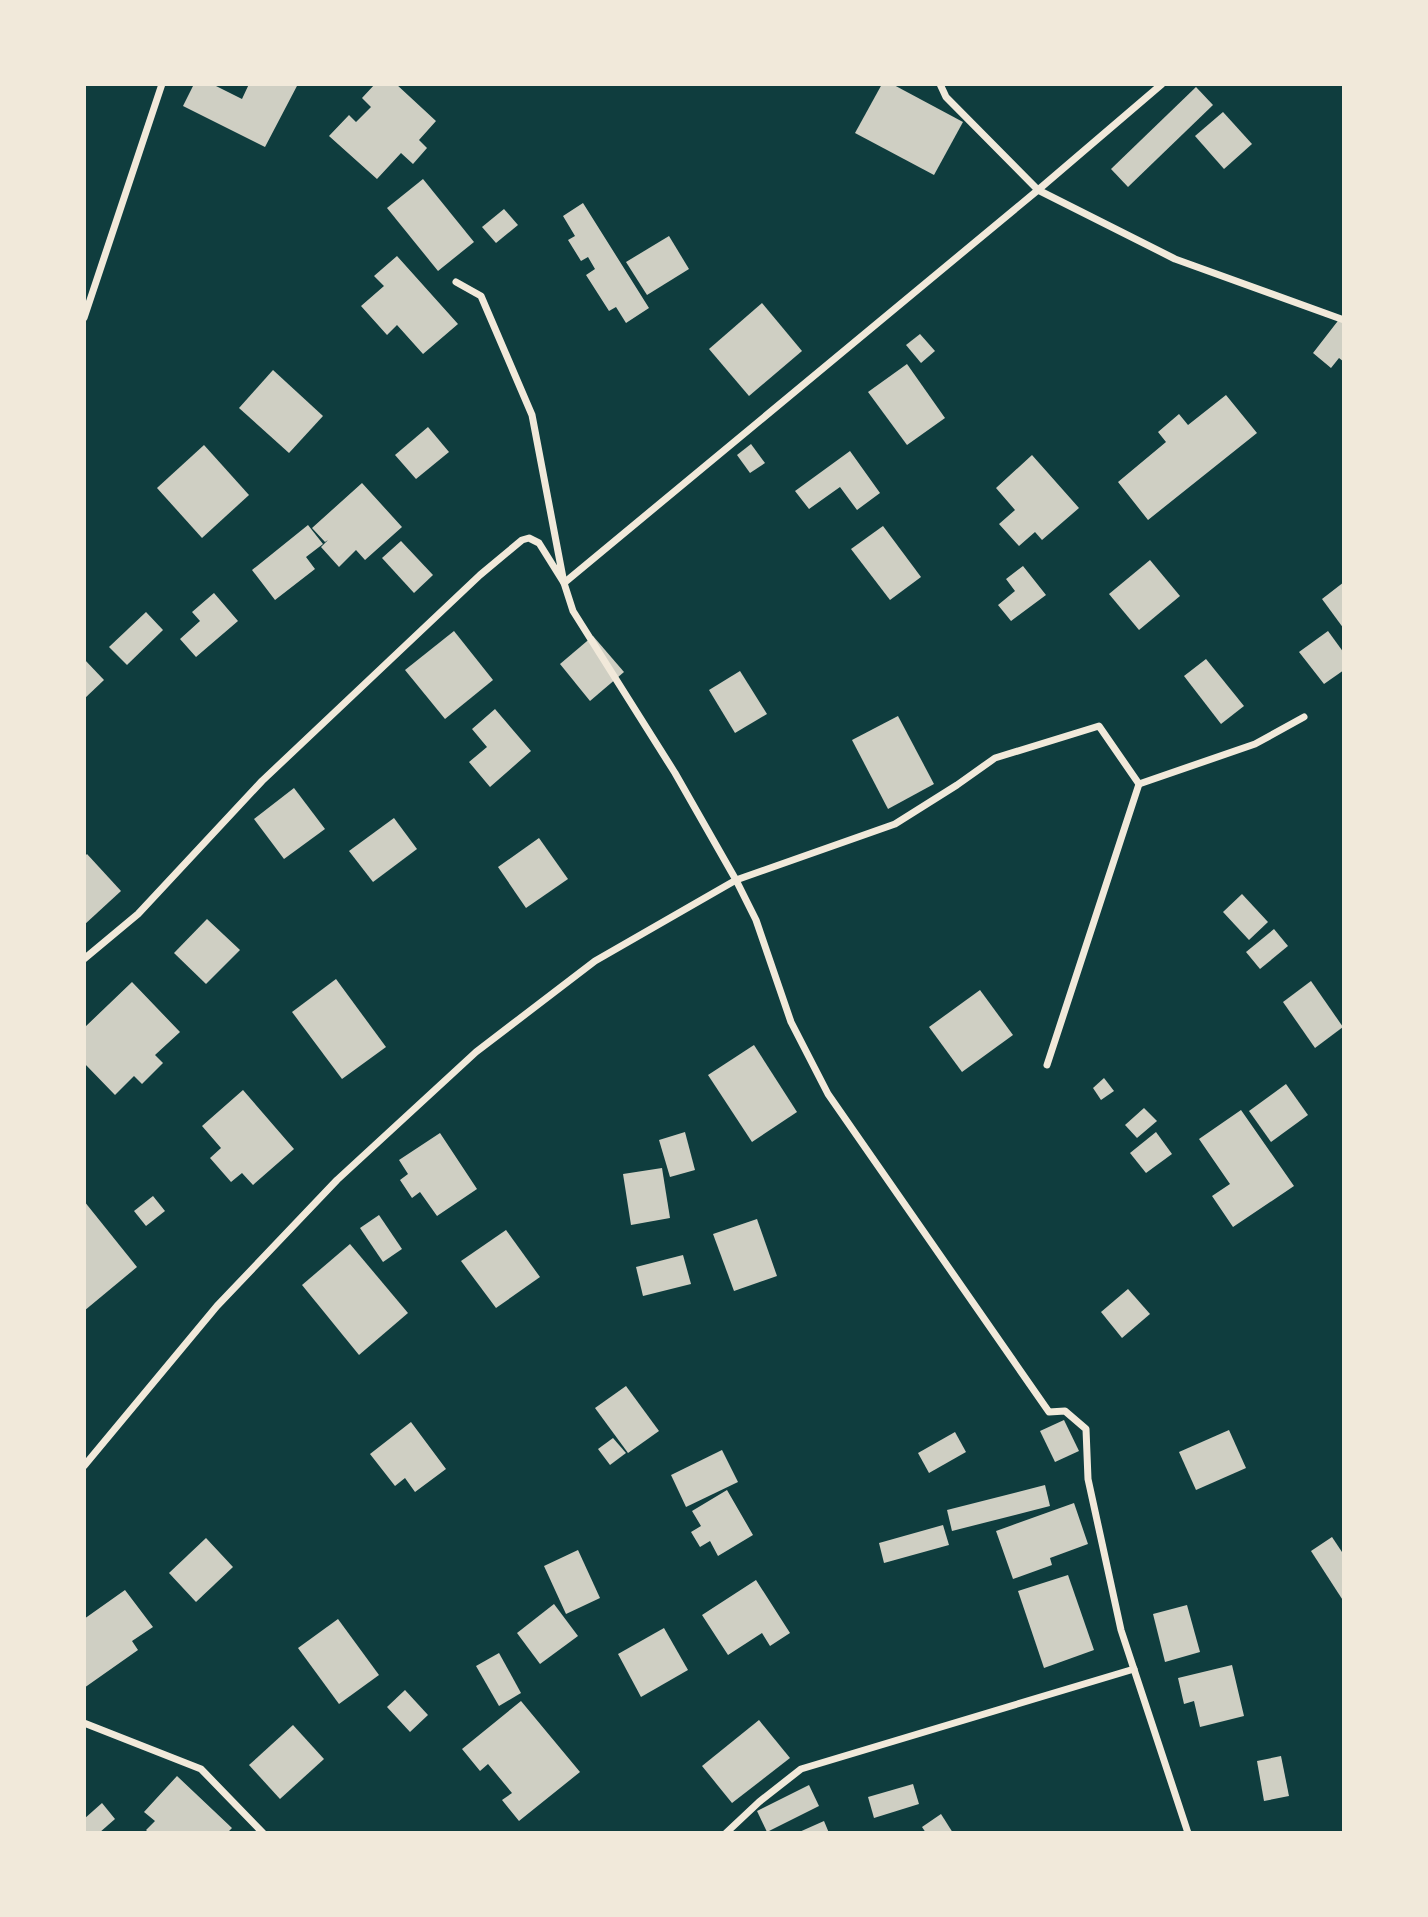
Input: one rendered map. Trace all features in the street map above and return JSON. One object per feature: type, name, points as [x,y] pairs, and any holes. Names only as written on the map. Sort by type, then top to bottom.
[{"type":"street","points":[[84,318],[162,84]]},
{"type":"street","points":[[940,84],[946,97],[1038,190],[1175,259],[1344,320]]},
{"type":"street","points":[[565,583],[1163,84]]},
{"type":"street","points":[[456,282],[481,296],[532,415],[573,611],[675,773],[736,880],[756,920],[791,1022],[828,1094],[1049,1412],[1065,1411],[1086,1429],[1088,1479],[1121,1630],[1188,1833]]},
{"type":"street","points":[[84,959],[138,914],[262,781],[480,575],[522,540],[529,538],[539,543],[565,583]]},
{"type":"street","points":[[1139,785],[1255,744],[1304,717]]},
{"type":"street","points":[[84,1466],[226,1296],[337,1180],[475,1052],[595,961],[736,880],[895,824],[995,758],[1099,726],[1139,785]]},
{"type":"street","points":[[1047,1065],[1139,785]]},
{"type":"street","points":[[726,1833],[759,1802],[801,1769],[1134,1669]]},
{"type":"street","points":[[84,1723],[201,1769],[263,1833]]},
{"type":"building","points":[[194,84],[212,84],[242,99],[249,84],[298,84],[265,147],[183,106]]},
{"type":"building","points":[[375,84],[396,84],[436,121],[419,140],[427,148],[413,164],[401,153],[377,179],[329,136],[349,115],[356,122],[371,107],[362,98]]},
{"type":"building","points":[[882,84],[892,84],[963,122],[934,175],[855,133]]},
{"type":"building","points":[[1196,87],[1213,105],[1128,187],[1111,169]]},
{"type":"building","points":[[1223,112],[1252,144],[1224,169],[1195,136]]},
{"type":"building","points":[[423,179],[474,242],[438,271],[387,208]]},
{"type":"building","points":[[583,203],[649,308],[626,323],[616,307],[609,311],[586,275],[595,269],[588,257],[581,261],[568,240],[575,236],[563,216]]},
{"type":"building","points":[[504,209],[518,225],[496,243],[482,227]]},
{"type":"building","points":[[669,236],[689,269],[647,295],[626,262]]},
{"type":"building","points":[[397,256],[458,324],[423,354],[397,325],[387,335],[361,306],[384,286],[374,276]]},
{"type":"building","points":[[762,303],[802,351],[749,396],[709,349]]},
{"type":"building","points":[[1344,313],[1344,362],[1339,358],[1331,368],[1313,353]]},
{"type":"building","points":[[920,334],[935,351],[921,363],[906,345]]},
{"type":"building","points":[[907,364],[945,418],[907,445],[868,392]]},
{"type":"building","points":[[273,370],[323,416],[289,453],[239,408]]},
{"type":"building","points":[[1226,395],[1257,433],[1148,520],[1118,482],[1166,442],[1158,432],[1179,414],[1188,425]]},
{"type":"building","points":[[428,427],[449,452],[416,479],[395,455]]},
{"type":"building","points":[[751,444],[765,463],[750,473],[737,455]]},
{"type":"building","points":[[204,445],[249,495],[202,538],[157,488]]},
{"type":"building","points":[[850,451],[880,493],[857,510],[840,487],[809,509],[795,491]]},
{"type":"building","points":[[1032,455],[1079,508],[1042,540],[1035,532],[1019,546],[999,524],[1015,510],[996,488]]},
{"type":"building","points":[[362,483],[402,527],[365,560],[356,550],[339,567],[321,547],[328,540],[325,542],[312,528]]},
{"type":"building","points":[[308,525],[323,544],[306,557],[315,569],[275,600],[252,570]]},
{"type":"building","points":[[883,526],[921,577],[890,600],[851,549]]},
{"type":"building","points":[[401,541],[433,575],[414,593],[382,558]]},
{"type":"building","points":[[1150,560],[1180,596],[1139,630],[1109,594]]},
{"type":"building","points":[[1023,566],[1046,595],[1011,621],[998,605],[1015,591],[1006,579]]},
{"type":"building","points":[[1344,582],[1344,629],[1322,599]]},
{"type":"building","points":[[214,593],[238,621],[196,657],[180,639],[200,621],[192,612]]},
{"type":"building","points":[[146,612],[163,630],[127,665],[109,647]]},
{"type":"building","points":[[454,631],[493,680],[445,719],[405,670]]},
{"type":"building","points":[[1328,631],[1344,653],[1344,670],[1324,684],[1299,652]]},
{"type":"building","points":[[593,636],[624,672],[590,701],[560,664]]},
{"type":"building","points":[[84,659],[104,680],[84,699]]},
{"type":"building","points":[[1206,659],[1244,706],[1221,724],[1184,676]]},
{"type":"building","points":[[740,671],[767,714],[735,733],[709,690]]},
{"type":"building","points":[[495,709],[531,751],[490,787],[469,762],[487,747],[472,729]]},
{"type":"building","points":[[898,716],[934,784],[888,809],[852,740]]},
{"type":"building","points":[[294,788],[325,829],[284,859],[254,819]]},
{"type":"building","points":[[394,818],[417,849],[373,882],[349,851]]},
{"type":"building","points":[[539,838],[568,879],[526,908],[498,867]]},
{"type":"building","points":[[87,854],[121,891],[84,925],[84,857]]},
{"type":"building","points":[[1242,894],[1268,922],[1249,940],[1223,912]]},
{"type":"building","points":[[207,919],[240,950],[206,984],[174,953]]},
{"type":"building","points":[[1274,929],[1288,946],[1260,969],[1246,952]]},
{"type":"building","points":[[336,979],[386,1047],[342,1079],[292,1012]]},
{"type":"building","points":[[1311,981],[1343,1027],[1315,1048],[1283,1002]]},
{"type":"building","points":[[132,982],[180,1032],[155,1055],[163,1063],[142,1084],[134,1076],[115,1095],[84,1063],[84,1028]]},
{"type":"building","points":[[980,990],[1013,1035],[962,1072],[929,1027]]},
{"type":"building","points":[[754,1045],[797,1112],[752,1142],[708,1075]]},
{"type":"building","points":[[1104,1078],[1114,1091],[1101,1100],[1093,1088]]},
{"type":"building","points":[[1286,1084],[1308,1115],[1271,1142],[1249,1111]]},
{"type":"building","points":[[243,1090],[294,1149],[253,1185],[242,1173],[231,1182],[210,1158],[221,1148],[202,1126]]},
{"type":"building","points":[[1144,1108],[1157,1121],[1137,1138],[1125,1125]]},
{"type":"building","points":[[1241,1110],[1294,1186],[1233,1227],[1212,1196],[1230,1184],[1199,1139]]},
{"type":"building","points":[[685,1132],[695,1170],[670,1177],[659,1140]]},
{"type":"building","points":[[1156,1132],[1172,1154],[1146,1173],[1130,1153]]},
{"type":"building","points":[[440,1133],[477,1189],[437,1216],[420,1192],[412,1198],[400,1180],[408,1174],[399,1160]]},
{"type":"building","points":[[662,1168],[670,1218],[631,1225],[623,1174]]},
{"type":"building","points":[[153,1196],[165,1211],[146,1226],[134,1211]]},
{"type":"building","points":[[84,1201],[137,1267],[84,1311]]},
{"type":"building","points":[[379,1215],[402,1249],[383,1262],[360,1228]]},
{"type":"building","points":[[757,1219],[777,1276],[734,1291],[713,1234]]},
{"type":"building","points":[[506,1230],[540,1277],[496,1308],[461,1261]]},
{"type":"building","points":[[350,1244],[408,1313],[359,1355],[302,1285]]},
{"type":"building","points":[[683,1255],[691,1284],[643,1296],[636,1267]]},
{"type":"building","points":[[1128,1289],[1150,1314],[1122,1338],[1101,1312]]},
{"type":"building","points":[[626,1386],[659,1431],[628,1453],[595,1408]]},
{"type":"building","points":[[1064,1420],[1079,1451],[1055,1462],[1040,1431]]},
{"type":"building","points":[[411,1422],[446,1469],[415,1492],[405,1478],[395,1486],[370,1454]]},
{"type":"building","points":[[1229,1430],[1246,1468],[1196,1490],[1179,1452]]},
{"type":"building","points":[[955,1432],[966,1452],[929,1473],[918,1453]]},
{"type":"building","points":[[613,1438],[626,1453],[610,1465],[598,1449]]},
{"type":"building","points":[[722,1450],[738,1482],[686,1507],[671,1475]]},
{"type":"building","points":[[1045,1485],[1050,1506],[952,1531],[947,1510]]},
{"type":"building","points":[[727,1490],[753,1535],[718,1556],[710,1541],[700,1547],[691,1532],[701,1526],[692,1511]]},
{"type":"building","points":[[1074,1503],[1088,1544],[1050,1558],[1052,1565],[1013,1579],[996,1531]]},
{"type":"building","points":[[943,1525],[949,1545],[884,1563],[879,1543]]},
{"type":"building","points":[[1332,1537],[1344,1555],[1344,1602],[1311,1551]]},
{"type":"building","points":[[206,1538],[233,1567],[196,1602],[169,1573]]},
{"type":"building","points":[[578,1550],[600,1598],[566,1614],[544,1566]]},
{"type":"building","points":[[1068,1575],[1094,1650],[1044,1668],[1018,1591]]},
{"type":"building","points":[[756,1580],[790,1633],[770,1646],[762,1633],[728,1655],[702,1615]]},
{"type":"building","points":[[125,1590],[153,1627],[132,1641],[138,1650],[84,1688],[84,1619]]},
{"type":"building","points":[[554,1604],[578,1636],[540,1664],[517,1633]]},
{"type":"building","points":[[1187,1605],[1200,1652],[1165,1662],[1153,1614]]},
{"type":"building","points":[[338,1619],[379,1675],[339,1704],[298,1648]]},
{"type":"building","points":[[664,1628],[688,1670],[641,1697],[618,1654]]},
{"type":"building","points":[[499,1653],[521,1693],[499,1706],[476,1666]]},
{"type":"building","points":[[1232,1665],[1244,1716],[1200,1727],[1194,1701],[1184,1704],[1178,1678]]},
{"type":"building","points":[[405,1690],[428,1715],[410,1732],[387,1707]]},
{"type":"building","points":[[521,1701],[580,1772],[519,1821],[502,1800],[512,1793],[488,1764],[480,1771],[462,1749]]},
{"type":"building","points":[[759,1720],[790,1758],[732,1803],[702,1766]]},
{"type":"building","points":[[293,1725],[324,1759],[280,1799],[249,1765]]},
{"type":"building","points":[[1281,1756],[1289,1796],[1264,1801],[1257,1761]]},
{"type":"building","points":[[177,1776],[232,1828],[227,1833],[149,1833],[146,1830],[155,1821],[144,1812]]},
{"type":"building","points":[[913,1784],[919,1804],[874,1818],[868,1797]]},
{"type":"building","points":[[809,1785],[819,1806],[767,1832],[757,1811]]},
{"type":"building","points":[[102,1803],[115,1819],[99,1833],[84,1833],[84,1819]]},
{"type":"building","points":[[941,1814],[953,1833],[926,1833],[922,1827]]},
{"type":"building","points":[[824,1821],[829,1833],[797,1833]]}]
